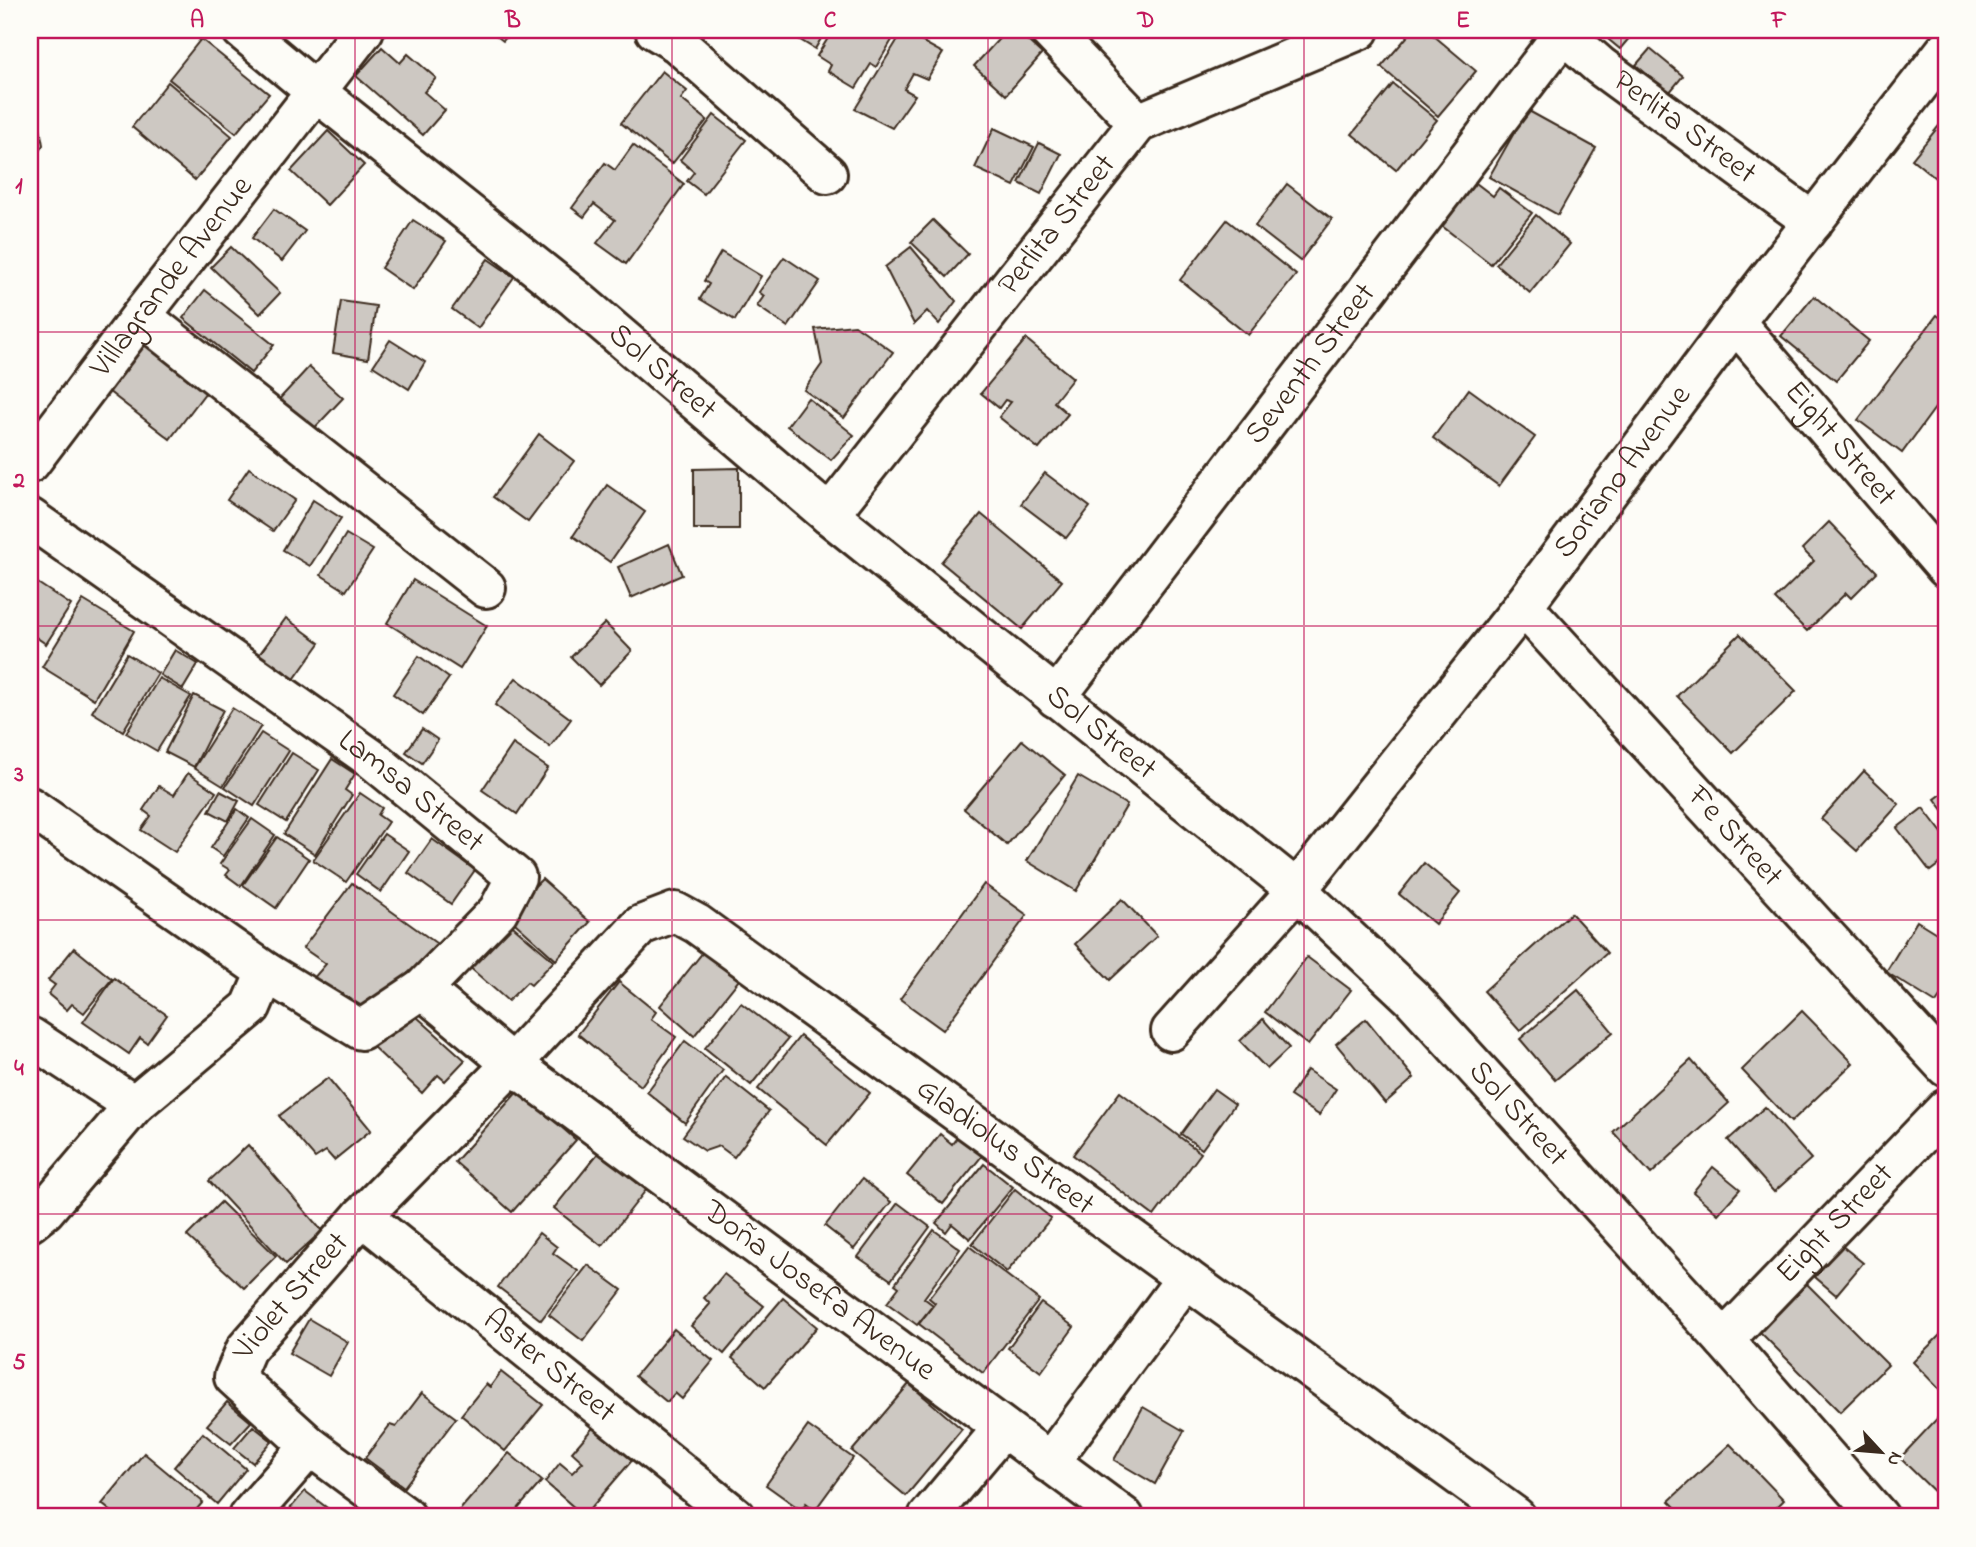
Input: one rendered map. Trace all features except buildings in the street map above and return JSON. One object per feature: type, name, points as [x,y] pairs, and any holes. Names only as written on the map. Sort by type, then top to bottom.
[{"type":"street","name":"Sol Street","points":[[242,30],[575,298],[829,515],[1297,890],[1412,998],[1724,1340],[1879,1517]]},
{"type":"street","name":"Villagrande Avenue","points":[[30,463],[364,30]]},
{"type":"street","points":[[656,30],[677,43],[827,174]]},
{"type":"street","points":[[1049,30],[1138,123]]},
{"type":"street","name":"Perlita Street","points":[[829,515],[1138,123],[1359,30]]},
{"type":"street","name":"Perlita Street","points":[[1563,31],[1600,66],[1813,222]]},
{"type":"street","name":"Seventh Street","points":[[1056,698],[1563,31]]},
{"type":"street","name":"Soriano Avenue","points":[[1171,1031],[1297,890],[1523,606],[1734,322],[1946,50]]},
{"type":"street","points":[[141,316],[486,588]]},
{"type":"street","name":"Eight Street","points":[[1734,322],[1946,568]]},
{"type":"street","name":"Lamsa Street","points":[[30,518],[372,760],[516,877],[498,911],[422,989],[361,1030],[266,972]]},
{"type":"street","name":"Fe Street","points":[[1523,606],[1946,1067]]},
{"type":"street","points":[[30,807],[266,972],[251,1007],[134,1105],[45,1210],[30,1222]]},
{"type":"street","name":"Gladiolus Street","points":[[512,1064],[641,925],[675,912],[697,924],[1516,1517]]},
{"type":"street","name":"Doña Josefa Avenue","points":[[422,989],[512,1064],[1124,1517]]},
{"type":"street","points":[[30,1037],[134,1105]]},
{"type":"street","name":"Violet Street","points":[[405,1517],[310,1446],[234,1377],[246,1349],[362,1216],[512,1064]]},
{"type":"street","name":"Eight Street","points":[[1724,1340],[1946,1109]]},
{"type":"street","name":"Aster Street","points":[[362,1216],[736,1517]]},
{"type":"street","points":[[1049,1463],[1186,1278]]},
{"type":"street","points":[[928,1517],[1002,1429]]},
{"type":"street","points":[[248,1517],[310,1446]]}]
